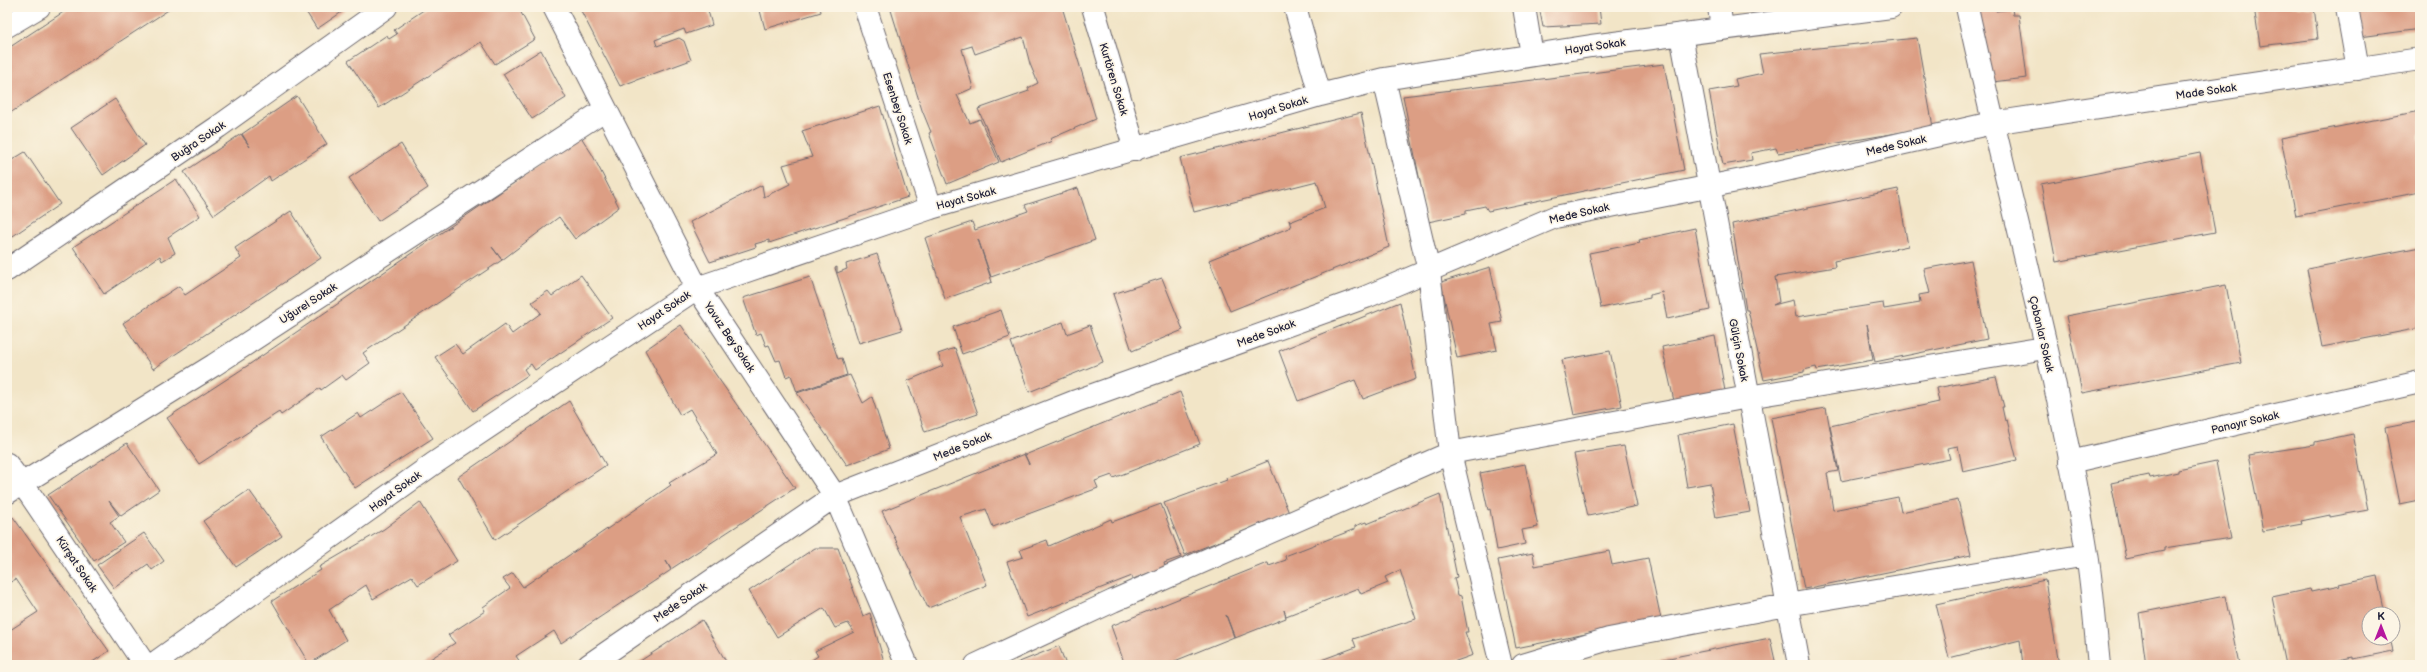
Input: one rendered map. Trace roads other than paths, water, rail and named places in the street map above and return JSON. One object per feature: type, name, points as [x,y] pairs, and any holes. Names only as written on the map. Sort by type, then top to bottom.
[{"type":"street","points":[[7,26],[39,7]]},
{"type":"street","name":"Buğra Sokak","points":[[7,270],[218,127],[386,7]]},
{"type":"street","name":"Yavuz Bey Sokak","points":[[554,7],[697,288],[836,496],[907,665]]},
{"type":"street","name":"Esenbey Sokak","points":[[865,7],[931,208]]},
{"type":"street","name":"Kurtören Sokak","points":[[1093,7],[1135,150]]},
{"type":"street","points":[[1296,7],[1320,95]]},
{"type":"street","points":[[1524,7],[1532,56]]},
{"type":"street","points":[[1719,7],[1722,30]]},
{"type":"street","name":"Hayat Sokak","points":[[152,665],[433,464],[697,288],[931,208],[1135,150],[1320,95],[1384,79],[1591,46],[1891,7]]},
{"type":"street","name":"Çobanlar Sokak","points":[[1967,7],[1992,123],[2070,462],[2087,555],[2098,665]]},
{"type":"street","points":[[2347,7],[2358,68]]},
{"type":"street","name":"Gülçin Sokak","points":[[1681,35],[1708,187],[1799,665]]},
{"type":"street","name":"Made Sokak","points":[[1992,123],[2420,59]]},
{"type":"street","points":[[1384,79],[1429,271],[1450,453],[1501,665]]},
{"type":"street","name":"Uğurel Sokak","points":[[14,488],[214,365],[606,109]]},
{"type":"street","name":"Mede Sokak","points":[[589,665],[836,496],[1076,402],[1366,297],[1556,217],[1708,187],[1992,123]]},
{"type":"street","points":[[976,665],[1121,598],[1450,453],[1748,397],[2045,348]]},
{"type":"street","name":"Panayır Sokak","points":[[2070,462],[2420,382]]},
{"type":"street","name":"Kürşat Sokak","points":[[7,464],[14,488],[145,665]]},
{"type":"street","points":[[1523,665],[1609,639],[1788,605],[2087,555]]}]
